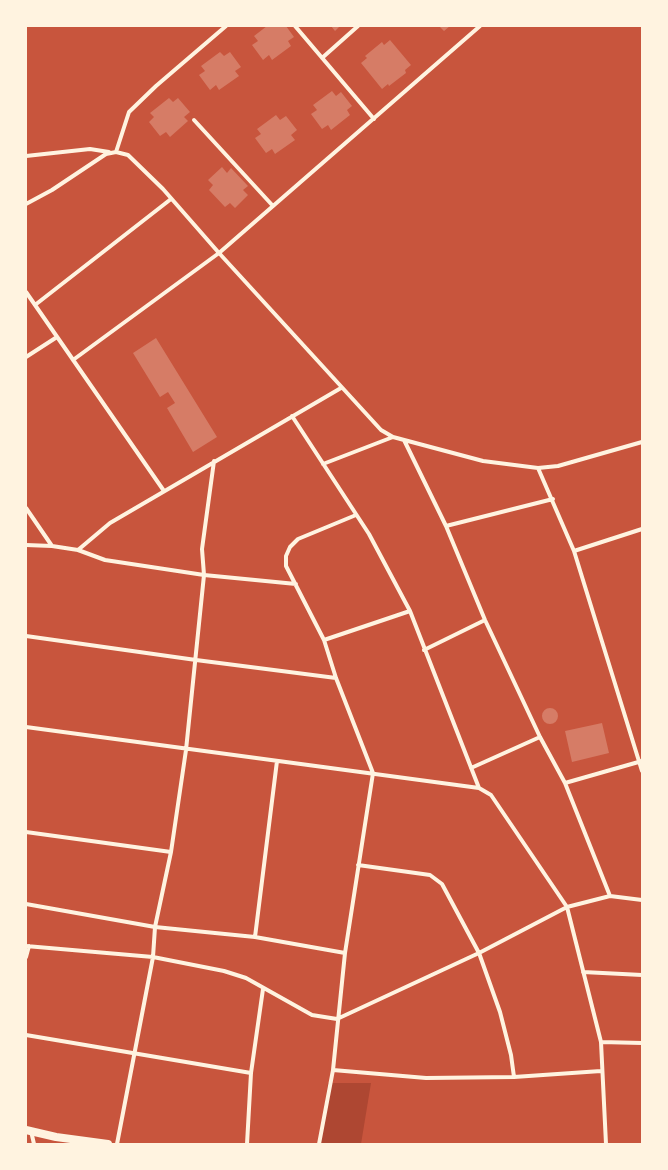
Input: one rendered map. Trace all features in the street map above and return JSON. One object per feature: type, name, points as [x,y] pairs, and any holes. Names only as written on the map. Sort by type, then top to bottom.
[{"type":"main road","points":[[29,1131],[69,1142],[108,1144]]},
{"type":"street","points":[[114,152],[129,112],[156,86],[226,26]]},
{"type":"street","points":[[295,26],[374,118]]},
{"type":"street","points":[[322,58],[358,26]]},
{"type":"street","points":[[73,360],[219,253],[480,26]]},
{"type":"street","points":[[194,120],[273,206]]},
{"type":"street","points":[[26,156],[90,149],[128,155],[171,199],[341,388],[381,430],[393,437],[483,460],[538,468],[558,466],[642,442]]},
{"type":"street","points":[[26,204],[52,190],[106,154],[114,152]]},
{"type":"street","points":[[35,305],[171,199]]},
{"type":"street","points":[[26,292],[164,491]]},
{"type":"street","points":[[26,357],[57,337]]},
{"type":"street","points":[[78,550],[110,523],[341,388]]},
{"type":"street","points":[[292,416],[369,534],[410,611],[479,788]]},
{"type":"street","points":[[323,464],[393,437]]},
{"type":"street","points":[[404,440],[446,526],[485,620],[540,737],[565,783],[610,896]]},
{"type":"street","points":[[116,1144],[135,1054],[152,957],[155,927],[171,852],[186,750],[204,575],[202,549],[214,461]]},
{"type":"street","points":[[538,468],[553,499],[574,551],[641,761],[642,771]]},
{"type":"street","points":[[446,526],[553,499]]},
{"type":"street","points":[[26,508],[52,546]]},
{"type":"street","points":[[319,1144],[332,1070],[345,953],[372,773],[336,678],[324,640],[286,566],[286,556],[290,546],[298,539],[356,515]]},
{"type":"street","points":[[574,551],[642,529]]},
{"type":"street","points":[[26,545],[52,546],[78,550],[105,560],[204,575],[296,584]]},
{"type":"street","points":[[324,640],[410,611]]},
{"type":"street","points":[[424,650],[485,620]]},
{"type":"street","points":[[26,636],[336,678]]},
{"type":"street","points":[[26,727],[186,750],[479,788],[491,795],[567,907],[601,1042],[601,1071],[606,1144]]},
{"type":"street","points":[[471,768],[540,737]]},
{"type":"street","points":[[255,937],[277,761]]},
{"type":"street","points":[[565,783],[641,761]]},
{"type":"street","points":[[26,832],[171,852]]},
{"type":"street","points":[[358,865],[430,876],[442,884],[479,953],[500,1012],[511,1055],[514,1077]]},
{"type":"street","points":[[26,957],[27,946],[152,957],[224,971],[246,978],[263,989],[312,1015],[337,1019],[479,953],[567,907],[610,896],[642,900]]},
{"type":"street","points":[[26,904],[155,927],[255,937],[345,953]]},
{"type":"street","points":[[583,972],[642,975]]},
{"type":"street","points":[[247,1144],[251,1072],[263,989]]},
{"type":"street","points":[[26,1035],[251,1072]]},
{"type":"street","points":[[601,1042],[642,1043]]},
{"type":"street","points":[[332,1070],[426,1078],[514,1077],[601,1071]]},
{"type":"street","points":[[29,1131],[34,1144]]},
{"type":"shaded area","points":[[328,1083],[371,1083],[361,1144],[319,1144]]},
{"type":"building","points":[[267,26],[286,26],[294,37],[288,41],[291,46],[272,60],[269,55],[263,60],[252,45],[258,41],[254,36]]},
{"type":"building","points":[[331,26],[340,26],[335,31]]},
{"type":"building","points":[[439,26],[450,26],[444,31]]},
{"type":"building","points":[[390,40],[411,65],[405,70],[406,73],[389,86],[388,84],[382,89],[361,63],[367,58],[365,56],[382,42],[384,45]]},
{"type":"building","points":[[220,52],[224,56],[230,52],[241,67],[235,71],[239,76],[219,90],[216,85],[210,90],[199,75],[205,71],[201,66]]},
{"type":"building","points":[[332,91],[336,96],[341,92],[352,106],[347,110],[350,115],[331,130],[328,125],[322,129],[311,114],[317,110],[313,105]]},
{"type":"building","points":[[169,98],[173,102],[178,98],[190,112],[184,117],[188,121],[170,137],[166,132],[160,136],[149,122],[154,117],[150,113]]},
{"type":"building","points":[[276,115],[280,120],[286,116],[297,130],[291,135],[295,140],[275,154],[272,149],[266,153],[255,138],[261,134],[257,129]]},
{"type":"building","points":[[222,167],[227,173],[231,168],[248,186],[243,190],[248,195],[235,208],[230,203],[225,207],[209,190],[213,185],[208,180]]},
{"type":"building","points":[[156,338],[217,437],[193,452],[167,408],[175,403],[168,392],[160,397],[133,353]]},
{"type":"building","points":[[547,708],[553,708],[558,713],[556,722],[553,724],[547,724],[542,719],[542,713]]},
{"type":"building","points":[[602,723],[609,753],[572,762],[565,731]]}]
